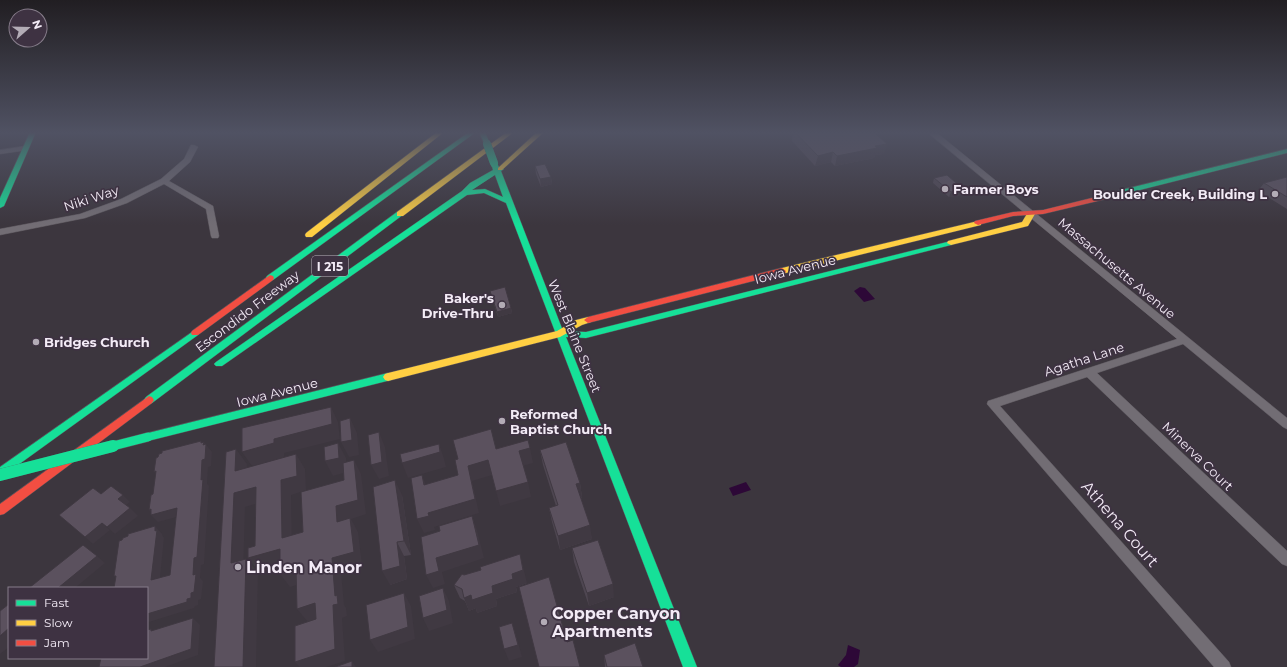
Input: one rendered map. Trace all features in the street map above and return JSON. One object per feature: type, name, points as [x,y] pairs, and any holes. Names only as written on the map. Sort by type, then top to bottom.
[{"type":"main road","points":[[0,206],[19,163]]},
{"type":"main road","points":[[304,239],[401,163]]},
{"type":"main road","name":"Escondido Freeway","points":[[0,474],[430,163]]},
{"type":"main road","name":"Escondido Freeway","points":[[0,510],[469,163]]},
{"type":"main road","name":"West Blaine Street","points":[[494,163],[690,667]]},
{"type":"main road","points":[[208,371],[465,193],[501,163]]},
{"type":"main road","name":"Iowa Avenue","points":[[560,334],[579,322],[1013,214],[1031,214],[1238,163]]},
{"type":"main road","points":[[465,193],[485,191],[509,202]]},
{"type":"main road","name":"Iowa Avenue","points":[[0,474],[560,334],[586,335],[1025,224],[1031,214]]},
{"type":"main road","points":[[127,381],[274,263]]},
{"type":"main road","points":[[149,400],[195,377]]},
{"type":"street","name":"Niki Way","points":[[0,232],[93,213],[124,201],[164,181],[184,163]]},
{"type":"street","name":"Massachusetts Avenue","points":[[969,163],[1287,424]]},
{"type":"street","points":[[164,181],[210,208],[215,236]]},
{"type":"street","name":"Agatha Lane","points":[[992,404],[1185,340]]},
{"type":"street","name":"Minerva Court","points":[[1089,372],[1287,560]]},
{"type":"street","name":"Athena Court","points":[[992,404],[1224,667]]},
{"type":"shaded area","points":[[860,287],[865,288],[875,299],[864,302],[854,291]]},
{"type":"shaded area","points":[[746,482],[751,490],[733,496],[729,488]]},
{"type":"shaded area","points":[[848,645],[860,650],[858,664],[854,667],[841,667],[838,665],[846,655]]},
{"type":"building","points":[[545,164],[551,177],[540,179],[535,166]]},
{"type":"building","points":[[947,175],[963,189],[951,192],[934,178]]},
{"type":"building","points":[[1287,177],[1287,197],[1264,183]]},
{"type":"building","name":"Baker's Drive-Thru","points":[[505,287],[511,308],[497,312],[490,291]]},
{"type":"building","points":[[331,407],[332,424],[274,439],[274,443],[242,452],[242,428]]},
{"type":"building","points":[[350,418],[352,440],[341,442],[340,421]]},
{"type":"building","points":[[491,429],[496,449],[528,440],[530,448],[519,451],[528,482],[496,491],[488,460],[468,466],[475,499],[428,513],[429,516],[417,519],[411,478],[422,475],[424,485],[458,475],[455,460],[458,459],[453,440]]},
{"type":"building","points":[[379,432],[382,462],[371,465],[368,435]]},
{"type":"building","points":[[201,441],[201,443],[204,442],[203,445],[206,444],[205,459],[202,460],[201,480],[203,479],[197,557],[194,558],[193,575],[196,574],[194,592],[191,593],[191,598],[187,599],[187,602],[148,614],[148,587],[114,587],[116,576],[114,576],[119,541],[128,536],[128,534],[155,526],[155,531],[157,530],[151,580],[170,575],[177,508],[151,515],[151,509],[149,510],[151,495],[153,494],[156,458],[162,453],[162,451]]},
{"type":"building","points":[[566,442],[580,483],[576,484],[590,525],[558,536],[549,508],[558,505],[540,450]]},
{"type":"building","points":[[338,443],[339,458],[325,461],[324,447]]},
{"type":"building","points":[[439,444],[440,452],[402,463],[400,454]]},
{"type":"building","points":[[236,449],[235,471],[296,454],[297,476],[281,480],[282,538],[303,532],[301,492],[344,480],[343,463],[354,460],[358,500],[336,506],[337,522],[350,518],[354,552],[332,558],[335,596],[337,595],[338,604],[333,605],[335,649],[295,662],[295,626],[316,619],[315,603],[297,609],[296,569],[280,574],[280,549],[248,558],[248,548],[255,546],[256,487],[234,493],[231,563],[246,559],[243,667],[214,667],[226,452]]},
{"type":"building","points":[[395,480],[404,541],[397,542],[400,566],[382,571],[373,487]]},
{"type":"building","points":[[111,486],[123,495],[118,499],[130,508],[107,527],[102,523],[85,537],[59,515],[93,488],[101,494]]},
{"type":"building","points":[[472,516],[479,545],[436,558],[439,571],[426,575],[421,537],[440,531],[439,526]]},
{"type":"building","name":"Copper Canyon Apartments","points":[[598,540],[613,584],[587,593],[572,548]]},
{"type":"building","points":[[83,545],[97,556],[59,587],[30,587]]},
{"type":"building","points":[[520,554],[523,570],[512,574],[513,579],[492,586],[493,593],[472,600],[471,595],[464,598],[462,589],[454,585],[462,574],[464,575],[481,570],[480,567]]},
{"type":"building","points":[[549,577],[567,642],[573,640],[580,667],[539,667],[519,587]]},
{"type":"building","points":[[443,588],[447,610],[423,618],[419,596]]},
{"type":"building","points":[[404,593],[408,627],[370,640],[366,605]]},
{"type":"building","points":[[8,605],[8,629],[0,636],[0,611]]},
{"type":"building","points":[[193,618],[191,649],[140,667],[99,667],[101,659],[148,659],[148,630],[151,629],[151,631]]},
{"type":"building","points":[[512,623],[518,645],[504,649],[499,627]]},
{"type":"building","points":[[635,643],[643,667],[607,667],[604,655]]},
{"type":"building","points":[[352,661],[352,667],[335,667]]},
{"type":"traffic: fast","points":[[0,206],[19,163]]},
{"type":"traffic: fast","points":[[270,278],[430,163]]},
{"type":"traffic: fast","points":[[494,163],[560,334]]},
{"type":"traffic: fast","points":[[1120,193],[1239,163]]},
{"type":"traffic: fast","points":[[219,364],[465,193],[473,185],[500,169]]},
{"type":"traffic: fast","points":[[465,193],[485,191],[509,202]]},
{"type":"traffic: fast","points":[[149,400],[400,214]]},
{"type":"traffic: fast","points":[[560,334],[586,335],[951,243]]},
{"type":"traffic: fast","points":[[0,473],[195,333]]},
{"type":"traffic: fast","points":[[560,334],[690,667]]},
{"type":"traffic: fast","points":[[148,437],[388,377]]},
{"type":"traffic: fast","points":[[0,475],[148,437]]},
{"type":"traffic: slow","points":[[309,235],[401,163]]},
{"type":"traffic: slow","points":[[400,214],[469,163]]},
{"type":"traffic: slow","points":[[500,169],[507,163]]},
{"type":"traffic: slow","points":[[951,243],[1025,224],[1031,214]]},
{"type":"traffic: slow","points":[[782,271],[978,223]]},
{"type":"traffic: slow","points":[[388,377],[560,334],[579,322],[588,320]]},
{"type":"traffic: jam","points":[[978,223],[1013,214],[1043,212],[1120,193]]},
{"type":"traffic: jam","points":[[588,320],[782,271]]},
{"type":"traffic: jam","points":[[195,333],[270,278]]},
{"type":"traffic: jam","points":[[0,510],[149,400]]},
{"type":"place","name":"Farmer Boys","points":[[945,189]]},
{"type":"place","name":"Boulder Creek, Building L","points":[[1275,194]]},
{"type":"place","name":"Baker's Drive-Thru","points":[[502,305]]},
{"type":"place","name":"Bridges Church","points":[[36,342]]},
{"type":"place","name":"Reformed Baptist Church","points":[[502,421]]},
{"type":"place","name":"Linden Manor","points":[[238,567]]},
{"type":"place","name":"Copper Canyon Apartments","points":[[544,622]]}]
